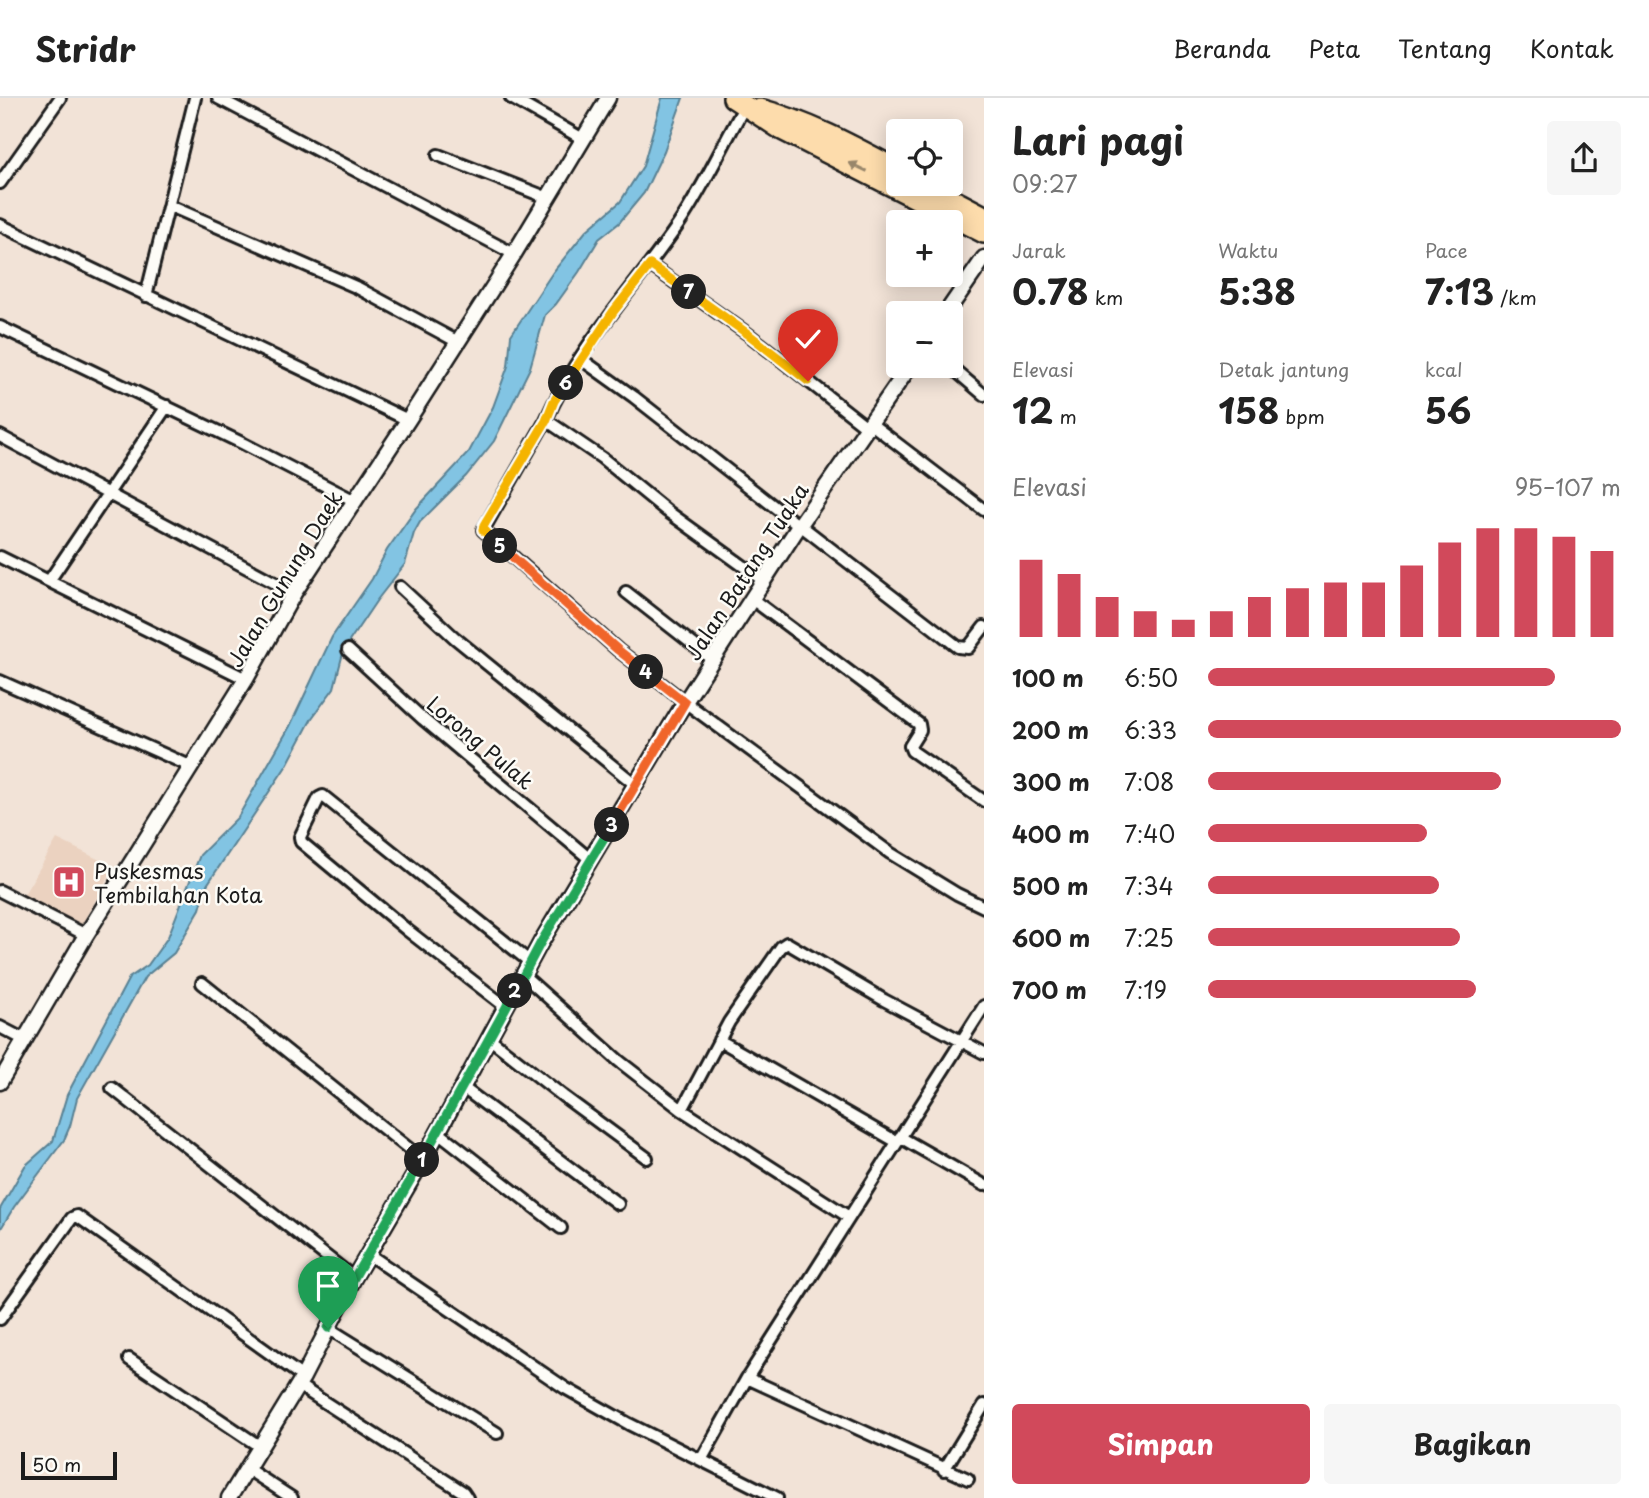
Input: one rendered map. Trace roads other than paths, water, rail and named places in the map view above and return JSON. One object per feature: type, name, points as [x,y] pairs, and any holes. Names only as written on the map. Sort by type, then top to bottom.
[{"type":"highway","points":[[743,100],[984,233]]},
{"type":"highway","points":[[787,123],[825,132],[886,164]]},
{"type":"highway","points":[[946,196],[984,216]]},
{"type":"street","points":[[0,183],[60,98]]},
{"type":"street","points":[[146,296],[195,98]]},
{"type":"street","points":[[218,98],[514,254]]},
{"type":"street","points":[[511,98],[583,139]]},
{"type":"street","name":"Jalan Gunung Daek","points":[[0,1082],[86,935],[246,679],[294,593],[514,254],[608,98]]},
{"type":"street","points":[[743,100],[680,222],[613,312],[554,401],[546,421],[483,530],[618,650],[685,702],[890,853],[957,894],[984,907]]},
{"type":"street","points":[[438,155],[548,198]]},
{"type":"street","points":[[170,206],[358,288],[458,342]]},
{"type":"street","points":[[0,225],[408,420]]},
{"type":"street","points":[[955,301],[984,258]]},
{"type":"street","points":[[650,265],[748,334],[984,510]]},
{"type":"street","points":[[0,327],[167,406],[355,501]]},
{"type":"street","points":[[581,359],[958,647],[968,648],[984,627]]},
{"type":"street","points":[[963,377],[984,396]]},
{"type":"street","name":"Jalan Batang Tuaka","points":[[229,1498],[300,1381],[354,1278],[423,1160],[530,962],[685,702],[799,526],[902,378]]},
{"type":"street","points":[[49,581],[167,406]]},
{"type":"street","points":[[546,421],[602,458],[667,511],[764,581]]},
{"type":"street","points":[[0,436],[294,593]]},
{"type":"street","points":[[0,557],[246,679]]},
{"type":"street","points":[[400,587],[455,638],[636,785]]},
{"type":"street","points":[[626,592],[713,660]]},
{"type":"street","points":[[752,599],[919,724],[920,730],[910,746],[912,751],[984,801]]},
{"type":"street","name":"Lorong Pulak","points":[[348,650],[423,719],[591,860]]},
{"type":"street","points":[[0,681],[190,766]]},
{"type":"street","points":[[506,1007],[301,842],[300,837],[319,798],[323,796],[530,962]]},
{"type":"street","points":[[0,891],[86,935]]},
{"type":"street","points":[[682,1110],[729,1021],[781,947],[787,943],[884,1000],[984,1053]]},
{"type":"street","points":[[523,975],[619,1061],[682,1110],[849,1217]]},
{"type":"street","points":[[202,983],[423,1160]]},
{"type":"street","points":[[701,1460],[747,1378],[984,1006]]},
{"type":"street","points":[[0,1027],[25,1040]]},
{"type":"street","points":[[489,1038],[647,1158]]},
{"type":"street","points":[[719,1040],[984,1185]]},
{"type":"street","points":[[462,1087],[618,1204]]},
{"type":"street","points":[[112,1088],[354,1278]]},
{"type":"street","points":[[438,1132],[561,1228]]},
{"type":"street","points":[[0,1319],[72,1218],[77,1216],[300,1381],[463,1492],[467,1498]]},
{"type":"street","points":[[368,1254],[565,1388],[629,1424],[777,1498]]},
{"type":"street","points":[[328,1328],[497,1433]]},
{"type":"street","points":[[129,1359],[259,1446]]},
{"type":"street","points":[[747,1378],[968,1479]]},
{"type":"street","points":[[944,1470],[984,1405]]},
{"type":"street","points":[[246,1468],[292,1498]]},
{"type":"water","points":[[662,98],[683,98],[664,151],[644,193],[619,223],[599,239],[579,272],[545,315],[530,368],[494,441],[466,476],[420,522],[405,564],[344,649],[334,688],[312,718],[287,765],[207,885],[200,909],[174,953],[145,977],[77,1098],[64,1140],[0,1230],[0,1209],[25,1166],[53,1141],[67,1095],[129,978],[148,965],[168,937],[200,855],[238,817],[290,726],[332,637],[372,579],[387,550],[416,509],[469,452],[493,407],[508,366],[511,335],[553,272],[586,231],[620,202],[643,166]]},
{"type":"place","name":"Puskesmas Tembilahan Kota","points":[[69,882]]}]
